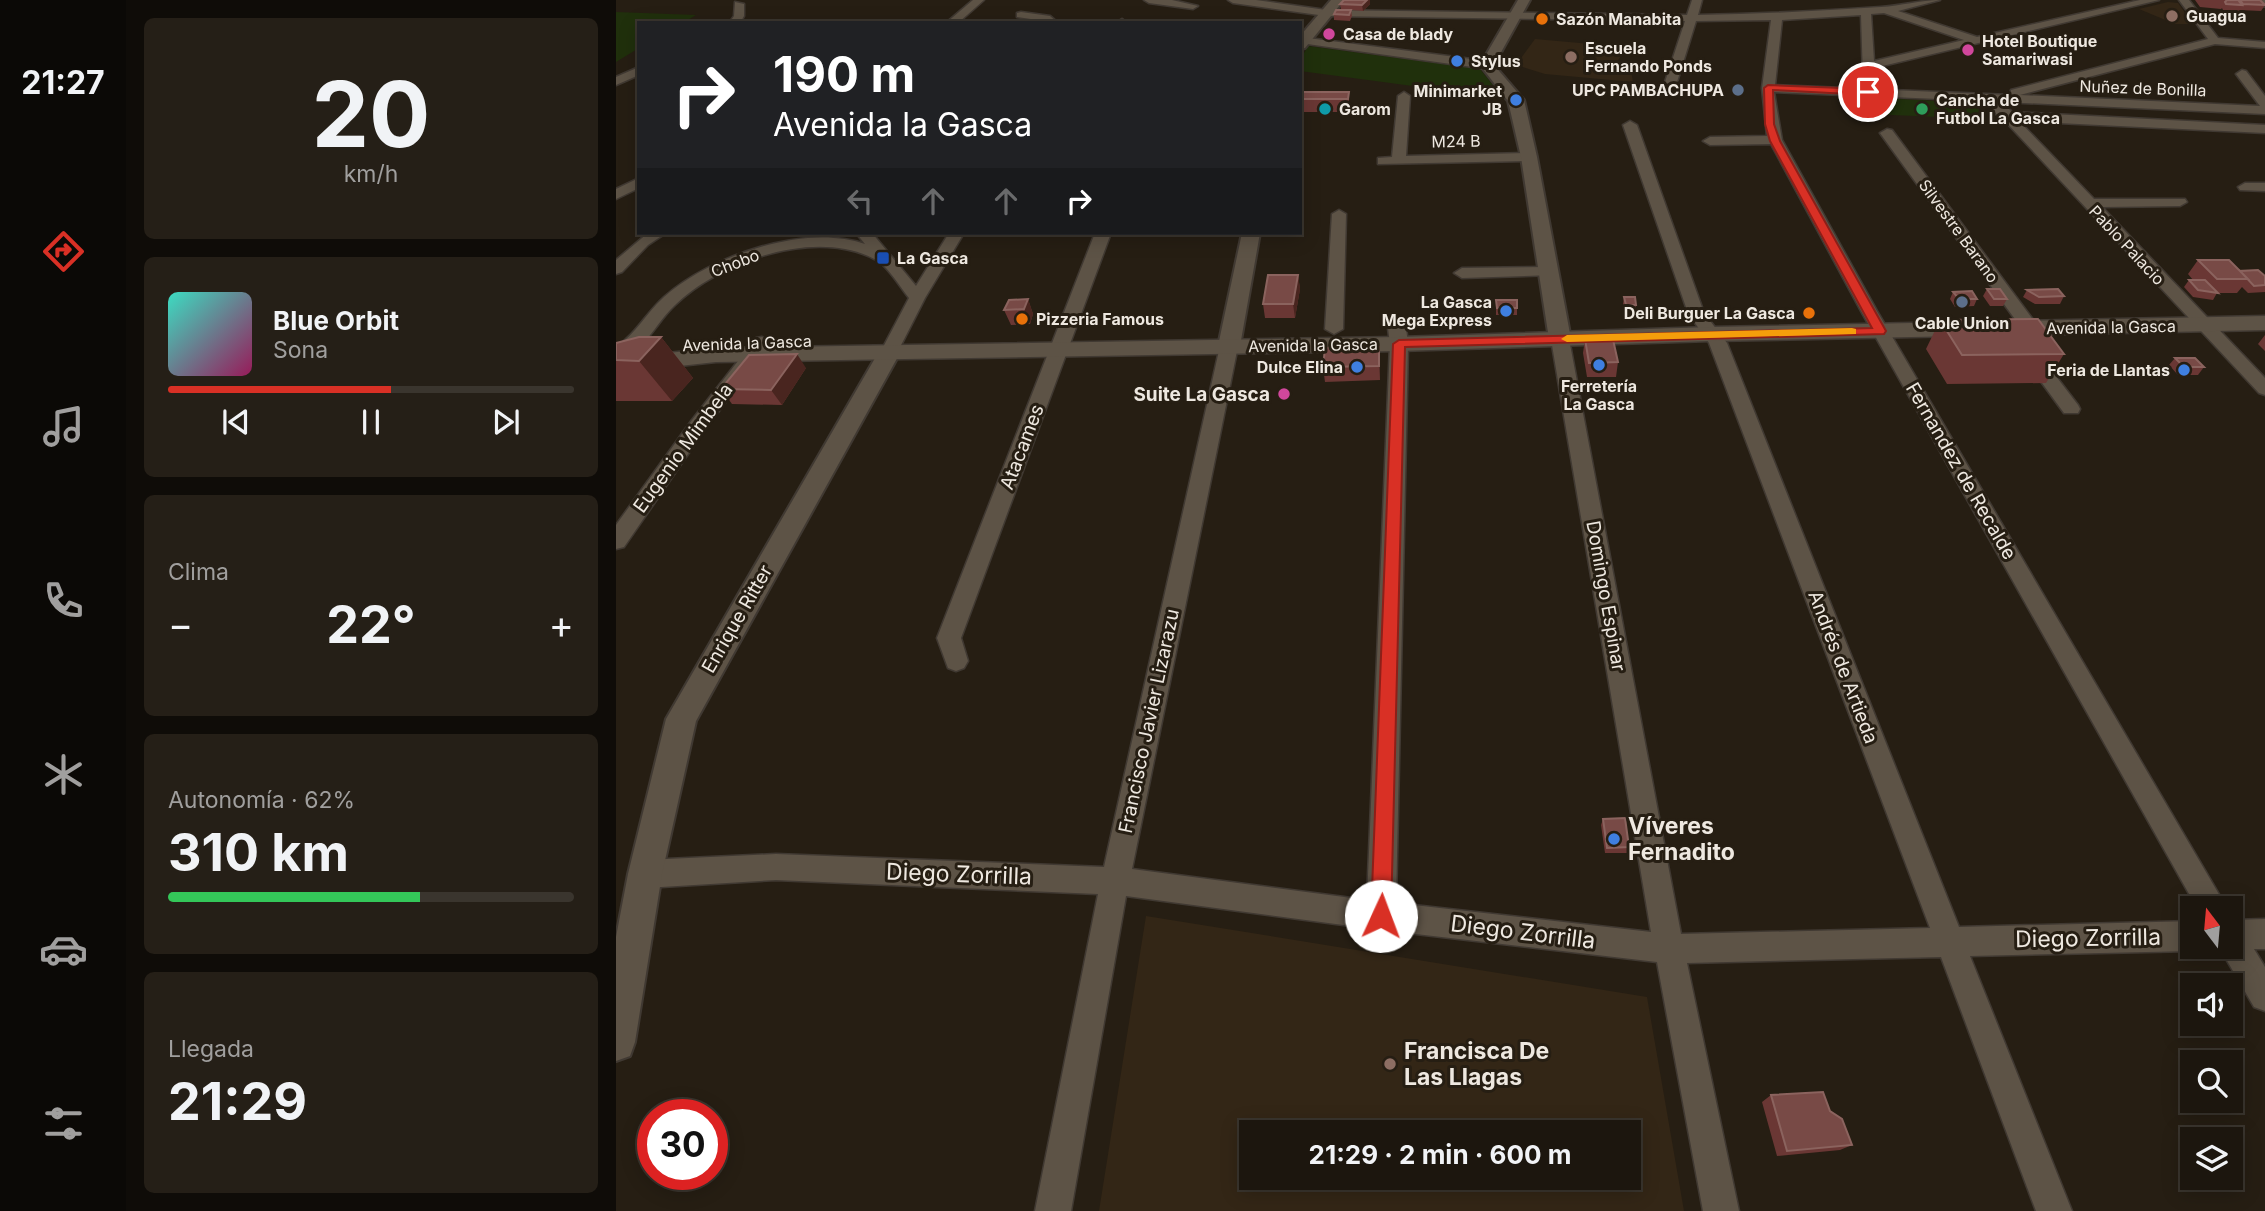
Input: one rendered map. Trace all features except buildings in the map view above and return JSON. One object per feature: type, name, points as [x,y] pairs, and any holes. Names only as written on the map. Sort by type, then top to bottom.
[{"type":"main road","name":"Avenida la Gasca","points":[[622,350],[663,346],[757,349],[1706,327],[2021,325],[2197,319],[2265,311]]},
{"type":"main road","name":"Avenida la Gasca","points":[[2197,319],[2265,323]]},
{"type":"main road","name":"Avenida la Gasca","points":[[1231,338],[1334,329],[1398,336]]},
{"type":"main road","name":"Avenida la Gasca","points":[[616,375],[671,359],[757,349]]},
{"type":"street","points":[[953,21],[979,0]]},
{"type":"street","points":[[1149,0],[1193,7]]},
{"type":"street","points":[[1233,0],[1326,13],[1520,7],[1692,18],[1866,12],[1935,0]]},
{"type":"street","points":[[1302,42],[1338,0]]},
{"type":"street","points":[[1671,82],[1697,0]]},
{"type":"street","points":[[1837,13],[1838,0]]},
{"type":"street","points":[[1870,65],[2154,0]]},
{"type":"street","points":[[2184,0],[2216,41]]},
{"type":"street","points":[[2246,0],[2265,2]]},
{"type":"street","points":[[735,21],[739,16],[739,2]]},
{"type":"street","points":[[1302,42],[1487,65],[1520,7]]},
{"type":"street","points":[[1887,10],[1978,41]]},
{"type":"street","points":[[1866,12],[1870,65],[1868,92]]},
{"type":"street","points":[[1021,15],[1050,21]]},
{"type":"street","name":"Fernandez de Recalde","points":[[1777,17],[1768,88],[1769,124],[1775,141],[1876,325],[2206,896]]},
{"type":"street","points":[[1992,99],[2216,41],[2265,44]]},
{"type":"street","name":"Domingo Espinar","points":[[1487,65],[1516,100],[1529,157],[1669,949],[1721,1211]]},
{"type":"street","points":[[616,83],[637,72]]},
{"type":"street","points":[[2242,75],[2265,104]]},
{"type":"street","points":[[616,83],[637,80]]},
{"type":"street","name":"Nuñez de Bonilla","points":[[1768,88],[2265,110]]},
{"type":"street","points":[[1399,159],[1404,96]]},
{"type":"street","name":"Pablo Palacio","points":[[1992,99],[2087,203],[2265,388]]},
{"type":"street","points":[[2246,110],[2265,127]]},
{"type":"street","points":[[2005,116],[2265,127]]},
{"type":"street","name":"Andrés de Artieda","points":[[1630,125],[1696,313],[1718,343],[2054,1211]]},
{"type":"street","name":"Silvestre Barano","points":[[1887,133],[2021,325],[2071,409]]},
{"type":"street","points":[[1710,141],[1775,141]]},
{"type":"street","name":"M24 B","points":[[1383,161],[1529,157]]},
{"type":"street","points":[[616,195],[637,184]]},
{"type":"street","points":[[2245,187],[2265,187]]},
{"type":"street","points":[[2087,203],[2180,202]]},
{"type":"street","points":[[1334,329],[1339,214]]},
{"type":"street","points":[[616,269],[643,242],[655,235]]},
{"type":"street","points":[[866,235],[917,298]]},
{"type":"street","name":"Enrique Ritter","points":[[616,1042],[645,874],[684,710],[955,235]]},
{"type":"street","name":"Atacames","points":[[956,661],[948,638],[1102,235]]},
{"type":"street","name":"Francisco Javier Lizarazu","points":[[1053,1211],[1115,881],[1251,235]]},
{"type":"street","name":"Chobo","points":[[616,355],[669,301],[710,270],[760,252],[816,243],[849,244],[883,258]]},
{"type":"street","points":[[1462,273],[1548,272]]},
{"type":"street","points":[[1381,916],[1398,336]]},
{"type":"street","name":"Eugenio Mimbela","points":[[616,541],[757,349]]},
{"type":"street","name":"Diego Zorrilla","points":[[645,874],[776,867],[1115,881],[1381,916],[1669,949],[2180,936]]},
{"type":"street","points":[[2244,936],[2265,934]]},
{"type":"street","points":[[2244,959],[2265,996]]},
{"type":"shaded area","name":"Guagua","points":[[2168,2],[2178,3],[2193,24],[2175,24],[2139,9]]},
{"type":"shaded area","name":"Escuela Fernando Ponds","points":[[1535,39],[1591,44],[1626,43],[1624,52],[1616,63],[1631,71],[1633,82],[1545,74],[1516,65]]},
{"type":"shaded area","name":"Francisca De Las Llagas","points":[[1146,916],[1647,997],[1684,1211],[1099,1211]]},
{"type":"green space","points":[[616,12],[696,15],[686,21],[637,21],[637,49],[616,62]]},
{"type":"green space","points":[[1308,46],[1480,69],[1503,98],[1302,71],[1302,56]]},
{"type":"green space","name":"Cancha de Futbol La Gasca","points":[[1860,97],[1975,103],[1985,119],[1869,114]]},
{"type":"slow traffic","points":[[1567,339],[1852,332]]},
{"type":"place","name":"Guagua","points":[[2172,16]]},
{"type":"place","name":"Sazón Manabita","points":[[1542,19]]},
{"type":"place","name":"Casa de blady","points":[[1329,34]]},
{"type":"place","name":"Hotel Boutique Samariwasi","points":[[1968,50]]},
{"type":"place","name":"Escuela Fernando Ponds","points":[[1571,57]]},
{"type":"place","name":"Stylus","points":[[1457,61]]},
{"type":"place","name":"UPC PAMBACHUPA","points":[[1738,90]]},
{"type":"place","name":"Minimarket JB","points":[[1516,100]]},
{"type":"place","name":"Garom","points":[[1325,109]]},
{"type":"place","name":"Cancha de Futbol La Gasca","points":[[1922,109]]},
{"type":"place","name":"La Gasca","points":[[883,258]]},
{"type":"place","name":"Cable Union","points":[[1962,302]]},
{"type":"place","name":"La Gasca Mega Express","points":[[1506,311]]},
{"type":"place","name":"Deli Burguer La Gasca","points":[[1809,313]]},
{"type":"place","name":"Pizzeria Famous","points":[[1022,319]]},
{"type":"place","name":"Ferretería La Gasca","points":[[1599,365]]},
{"type":"place","name":"Dulce Elina","points":[[1357,367]]},
{"type":"place","name":"Feria de Llantas","points":[[2184,370]]},
{"type":"place","name":"Suite La Gasca","points":[[1284,394]]},
{"type":"place","name":"Víveres Fernadito","points":[[1614,839]]},
{"type":"place","name":"Francisca De Las Llagas","points":[[1390,1064]]},
{"type":"route","points":[[1381,916],[1399,344],[1880,331],[1775,141],[1769,124],[1768,88],[1868,92]]}]
